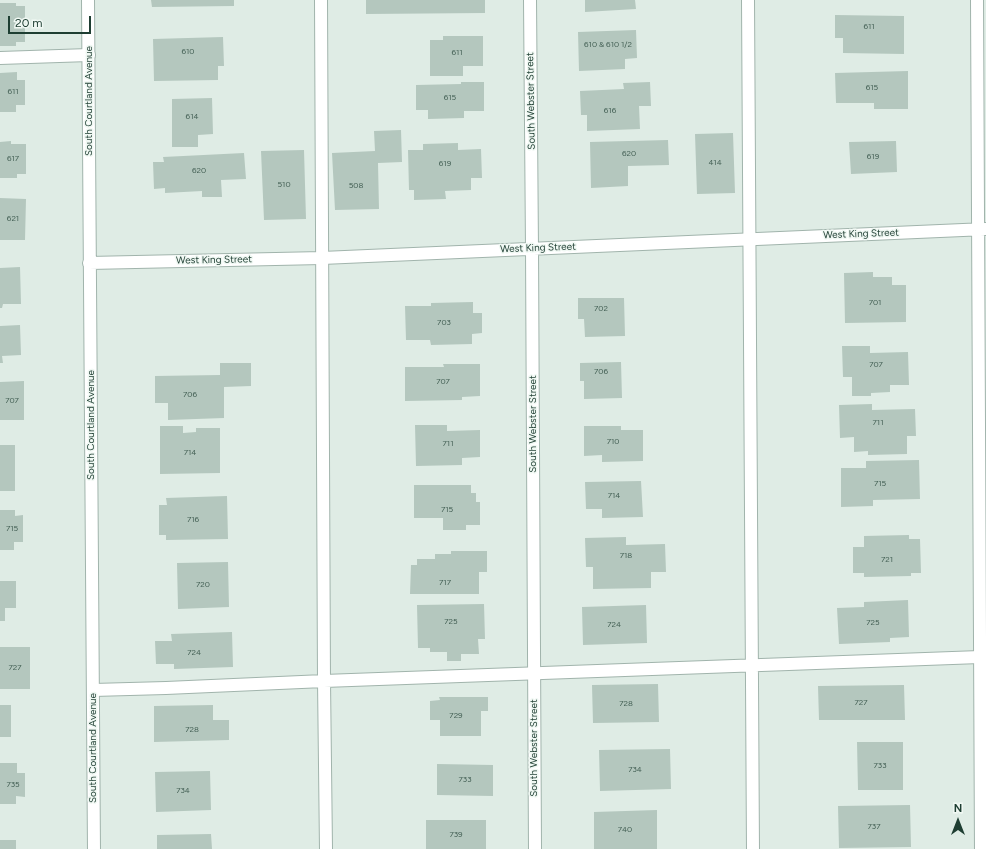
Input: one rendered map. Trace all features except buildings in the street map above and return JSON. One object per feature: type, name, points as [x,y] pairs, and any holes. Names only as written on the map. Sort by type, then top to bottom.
[{"type":"street","name":"South Courtland Avenue","points":[[88,0],[94,849]]},
{"type":"street","points":[[321,0],[326,849]]},
{"type":"street","name":"South Webster Street","points":[[530,0],[534,849]]},
{"type":"street","points":[[748,0],[753,849]]},
{"type":"street","points":[[976,0],[982,229],[980,657],[981,849]]},
{"type":"street","points":[[0,58],[89,55]]},
{"type":"street","name":"West King Street","points":[[89,263],[322,258],[982,229]]},
{"type":"street","points":[[93,690],[980,657]]}]
